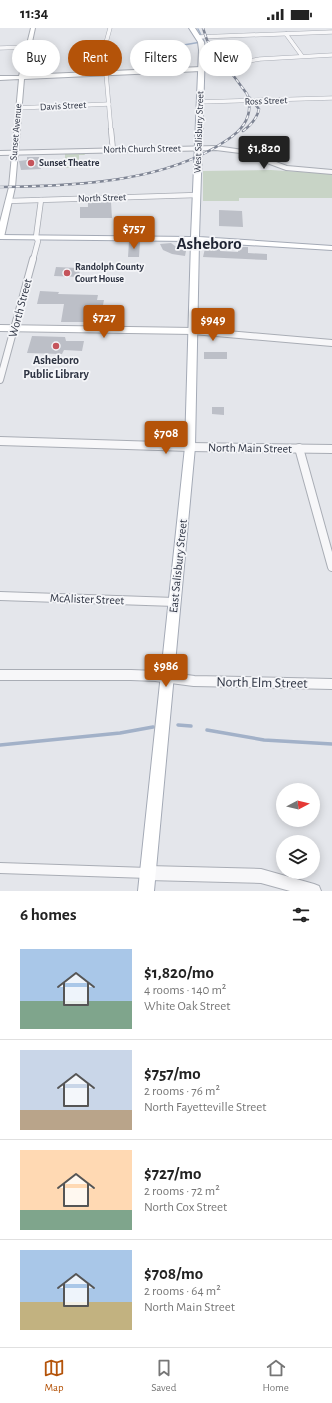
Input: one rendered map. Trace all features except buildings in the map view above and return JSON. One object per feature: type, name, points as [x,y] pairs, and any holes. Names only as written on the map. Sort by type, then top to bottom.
[{"type":"main road","name":"Sunset Avenue","points":[[30,40],[33,28]]},
{"type":"main road","name":"West Salisbury Street","points":[[192,28],[199,40]]},
{"type":"main road","points":[[122,72],[199,69]]},
{"type":"main road","points":[[0,78],[68,75]]},
{"type":"main road","name":"West Salisbury Street","points":[[196,239],[201,76]]},
{"type":"main road","name":"Sunset Avenue","points":[[0,237],[12,187],[21,77]]},
{"type":"main road","points":[[0,237],[196,239],[332,248]]},
{"type":"main road","name":"East Salisbury Street","points":[[146,891],[190,447],[196,239]]},
{"type":"main road","points":[[0,328],[193,331]]},
{"type":"street","points":[[107,40],[110,28]]},
{"type":"street","points":[[198,37],[332,32]]},
{"type":"street","points":[[286,34],[302,56]]},
{"type":"street","points":[[0,48],[12,48]]},
{"type":"street","points":[[252,60],[332,55]]},
{"type":"street","points":[[106,76],[113,150]]},
{"type":"street","name":"Ross Street","points":[[199,102],[332,98]]},
{"type":"street","name":"Davis Street","points":[[18,108],[109,104]]},
{"type":"street","name":"North Church Street","points":[[0,153],[198,148],[232,149],[286,168],[332,172]]},
{"type":"street","name":"North Street","points":[[8,201],[197,195]]},
{"type":"street","name":"Worth Street","points":[[0,380],[38,241],[36,237],[41,200]]},
{"type":"street","points":[[193,331],[332,343]]},
{"type":"street","name":"North Main Street","points":[[0,441],[190,447],[332,448]]},
{"type":"street","points":[[299,448],[332,567]]},
{"type":"street","name":"McAlister Street","points":[[0,596],[175,602]]},
{"type":"street","name":"North Elm Street","points":[[0,675],[131,675],[194,681],[332,684]]},
{"type":"street","points":[[0,868],[261,876],[310,890]]},
{"type":"green space","points":[[65,153],[84,153],[85,155],[79,155],[79,162],[85,162],[85,166],[65,168]]},
{"type":"green space","points":[[271,170],[332,174],[332,198],[239,198],[239,201],[203,201],[203,171]]},
{"type":"waterway","points":[[198,29],[201,35]]},
{"type":"waterway","points":[[191,44],[204,41],[202,37]]},
{"type":"waterway","points":[[178,725],[191,726]]},
{"type":"waterway","points":[[0,745],[120,733],[153,727]]},
{"type":"waterway","points":[[207,730],[264,740],[332,744]]},
{"type":"railway","points":[[0,187],[88,183],[147,174],[176,165],[202,154],[233,136],[243,126],[246,120],[249,101],[247,94],[207,40],[203,28]]},
{"type":"railway","points":[[243,131],[253,122],[259,109],[249,97]]},
{"type":"place","name":"Sunset Theatre","points":[[31,163]]},
{"type":"place","name":"Randolph County Court House","points":[[67,273]]},
{"type":"place","name":"Asheboro Public Library","points":[[56,346]]},
{"type":"district","name":"Asheboro","points":[[209,243]]}]
